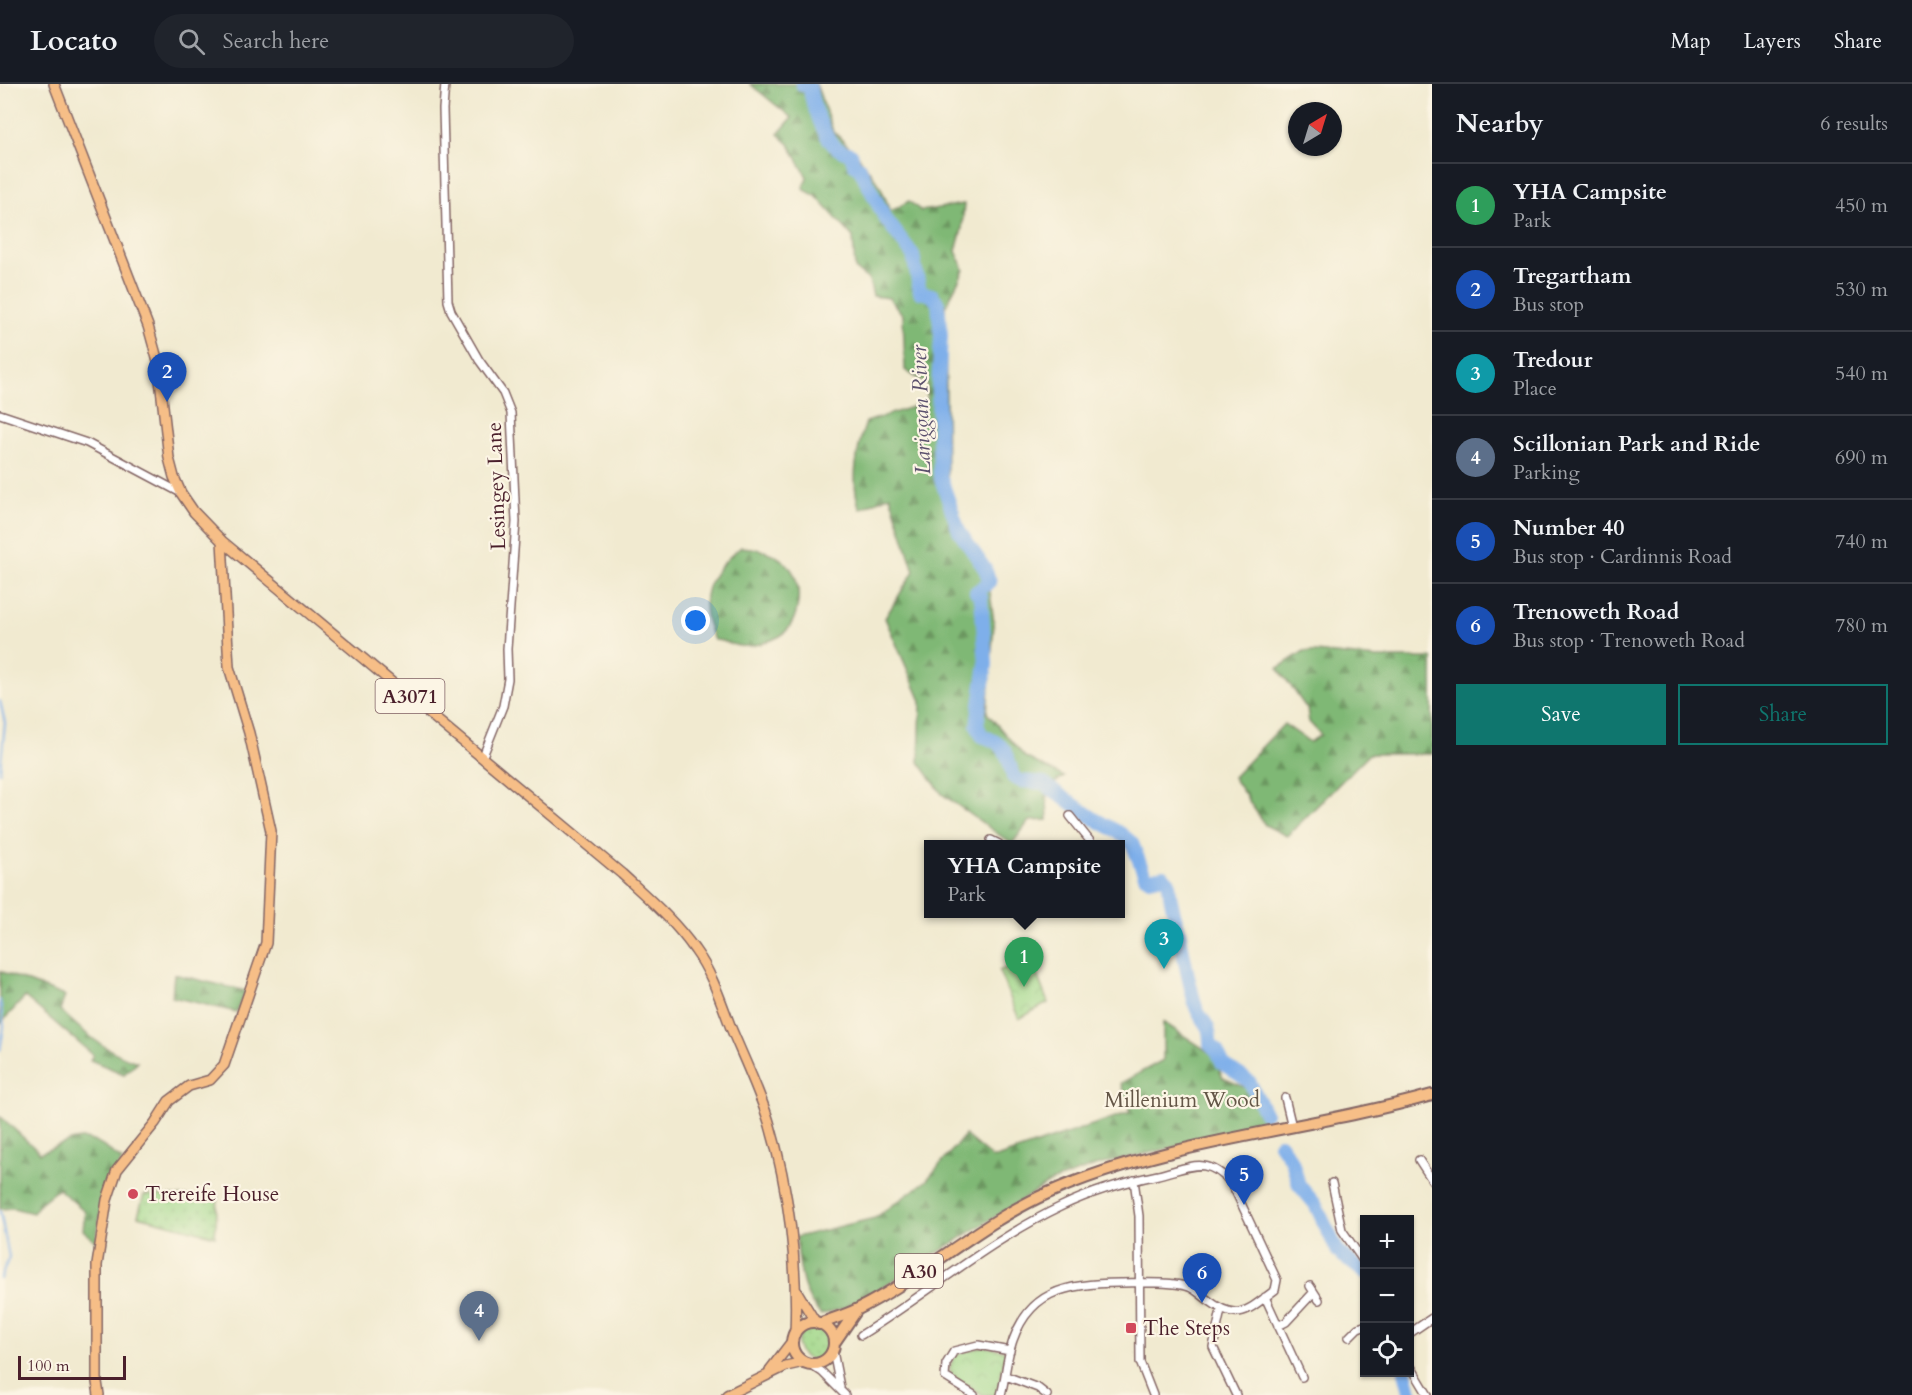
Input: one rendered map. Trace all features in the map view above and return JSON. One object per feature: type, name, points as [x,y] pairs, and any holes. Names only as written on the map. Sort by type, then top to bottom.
[{"type":"highway","name":"A30","points":[[818,1323],[858,1309],[1012,1212],[1048,1193],[1129,1162],[1391,1107],[1432,1095]]},
{"type":"highway","name":"A30","points":[[833,1347],[858,1309]]},
{"type":"highway","points":[[818,1323],[829,1330],[833,1347],[824,1361],[806,1363],[795,1353],[794,1337],[803,1325],[818,1323]]},
{"type":"main road","name":"A3071","points":[[54,84],[148,326],[158,362],[169,458],[181,493],[222,541],[622,874],[679,929],[697,952],[713,982],[769,1122],[783,1185],[795,1288],[794,1337]]},
{"type":"main road","points":[[99,1395],[97,1265],[107,1200],[117,1170],[155,1123],[169,1101],[189,1086],[210,1080],[224,1065],[266,943],[272,831],[249,733],[229,668],[222,541]]},
{"type":"main road","name":"A3071","points":[[795,1288],[818,1323]]},
{"type":"main road","points":[[766,1374],[794,1337]]},
{"type":"main road","points":[[727,1395],[787,1365],[806,1363]]},
{"type":"street","name":"Lesingey Lane","points":[[445,84],[443,109],[448,301],[451,311],[479,360],[503,393],[511,413],[515,475],[516,554],[507,649],[507,695],[483,756]]},
{"type":"street","points":[[0,414],[87,443],[181,493]]},
{"type":"street","points":[[1070,816],[1089,840]]},
{"type":"street","points":[[1285,1098],[1292,1127]]},
{"type":"street","points":[[1423,1162],[1432,1180]]},
{"type":"street","points":[[861,1335],[1012,1234],[1061,1207],[1095,1192],[1134,1180],[1209,1165],[1222,1171],[1232,1184],[1277,1280],[1275,1290],[1242,1313],[1232,1314],[1221,1310],[1190,1287],[1138,1283],[1066,1286],[1046,1296],[1030,1308],[1010,1350],[1001,1395]]},
{"type":"street","points":[[1134,1180],[1139,1216],[1140,1362],[1153,1395]]},
{"type":"street","points":[[1332,1183],[1342,1230],[1360,1255]]},
{"type":"street","points":[[1310,1286],[1319,1300]]},
{"type":"street","points":[[1278,1326],[1286,1322],[1313,1293]]},
{"type":"street","points":[[1265,1297],[1302,1377]]},
{"type":"street","points":[[1221,1310],[1213,1347],[1236,1395]]},
{"type":"street","points":[[1414,1330],[1432,1318]]},
{"type":"street","points":[[1349,1337],[1360,1327]]},
{"type":"street","points":[[974,1395],[945,1377],[946,1364],[954,1352],[978,1345],[1010,1350]]},
{"type":"street","points":[[833,1347],[843,1392]]},
{"type":"street","points":[[806,1363],[843,1392]]},
{"type":"street","points":[[1414,1372],[1428,1395]]},
{"type":"street","points":[[1006,1376],[1038,1388],[1047,1395]]},
{"type":"green space","points":[[750,84],[816,84],[833,131],[859,157],[879,184],[891,211],[909,201],[921,211],[964,204],[962,229],[956,251],[964,270],[945,307],[947,481],[963,528],[986,561],[994,623],[987,713],[1025,757],[1064,777],[1051,785],[1047,799],[1048,820],[1029,821],[1015,840],[1006,840],[942,794],[919,762],[921,701],[885,618],[914,571],[890,495],[860,509],[855,477],[866,422],[927,402],[927,384],[905,370],[903,315],[889,298],[873,296],[869,280],[855,269],[853,237],[816,196],[803,189],[807,177],[789,144],[778,134],[792,118]]},
{"type":"green space","points":[[741,547],[768,552],[780,559],[790,568],[797,584],[798,604],[792,623],[780,636],[756,645],[736,645],[714,640],[705,612],[705,600],[713,578],[729,557]]},
{"type":"green space","points":[[1304,651],[1377,658],[1432,658],[1432,754],[1369,754],[1287,836],[1265,825],[1233,777],[1284,724],[1310,742],[1321,735],[1309,722],[1307,709],[1278,668]]},
{"type":"green space","points":[[1030,957],[1048,1003],[1019,1019],[999,971]]},
{"type":"green space","points":[[0,971],[65,996],[60,1010],[86,1034],[125,1058],[137,1062],[124,1074],[90,1060],[93,1055],[25,997],[0,1024]]},
{"type":"green space","points":[[174,974],[246,991],[236,1012],[172,997]]},
{"type":"green space","name":"Millenium Wood","points":[[1163,1022],[1212,1054],[1223,1078],[1249,1089],[1268,1125],[1098,1165],[1051,1182],[855,1304],[821,1315],[814,1307],[802,1279],[796,1237],[875,1218],[926,1181],[965,1135],[992,1158],[996,1158],[1130,1112],[1121,1083],[1163,1060]]},
{"type":"green space","points":[[0,1116],[40,1153],[82,1139],[99,1144],[122,1160],[102,1202],[96,1242],[83,1230],[85,1211],[58,1189],[40,1203],[33,1213],[13,1208],[0,1209]]},
{"type":"green space","points":[[144,1195],[218,1197],[215,1236],[138,1216]]},
{"type":"green space","points":[[814,1328],[825,1333],[830,1344],[825,1355],[814,1360],[803,1355],[798,1344],[803,1333]]},
{"type":"green space","points":[[983,1346],[1006,1351],[997,1395],[983,1395],[951,1376],[950,1367],[955,1355]]},
{"type":"waterway","name":"Lariggan River","points":[[802,84],[810,88],[823,129],[832,144],[851,154],[854,164],[859,167],[885,218],[913,255],[920,292],[932,295],[938,303],[941,336],[938,389],[940,476],[959,531],[985,569],[990,582],[976,592],[981,597],[986,664],[977,725],[982,736],[996,742],[1005,751],[1013,777],[1021,781],[1043,783],[1093,818],[1120,833],[1132,843],[1145,876],[1150,879],[1163,876],[1169,882],[1171,903],[1195,1004],[1208,1029],[1210,1041]]},
{"type":"waterway","points":[[0,701],[5,723],[0,772]]},
{"type":"waterway","points":[[0,1000],[4,1026],[0,1051]]},
{"type":"waterway","name":"Lariggan River","points":[[1210,1044],[1217,1051],[1223,1064],[1249,1081],[1265,1113]]},
{"type":"waterway","name":"Lariggan River","points":[[1280,1144],[1292,1161],[1299,1185],[1315,1204],[1338,1252],[1360,1269]]},
{"type":"waterway","points":[[0,1211],[9,1257],[0,1279]]},
{"type":"waterway","name":"Lariggan River","points":[[1406,1377],[1411,1395]]},
{"type":"place","name":"Tregartham","points":[[167,402]]},
{"type":"place","name":"Tredour","points":[[1164,969]]},
{"type":"place","name":"YHA Campsite","points":[[1024,987]]},
{"type":"place","name":"Trereife House","points":[[133,1194]]},
{"type":"place","name":"Number 40","points":[[1244,1205]]},
{"type":"place","name":"Trenoweth Road","points":[[1202,1303]]},
{"type":"place","name":"The Steps","points":[[1131,1328]]},
{"type":"place","name":"Scillonian Park and Ride","points":[[479,1341]]}]
